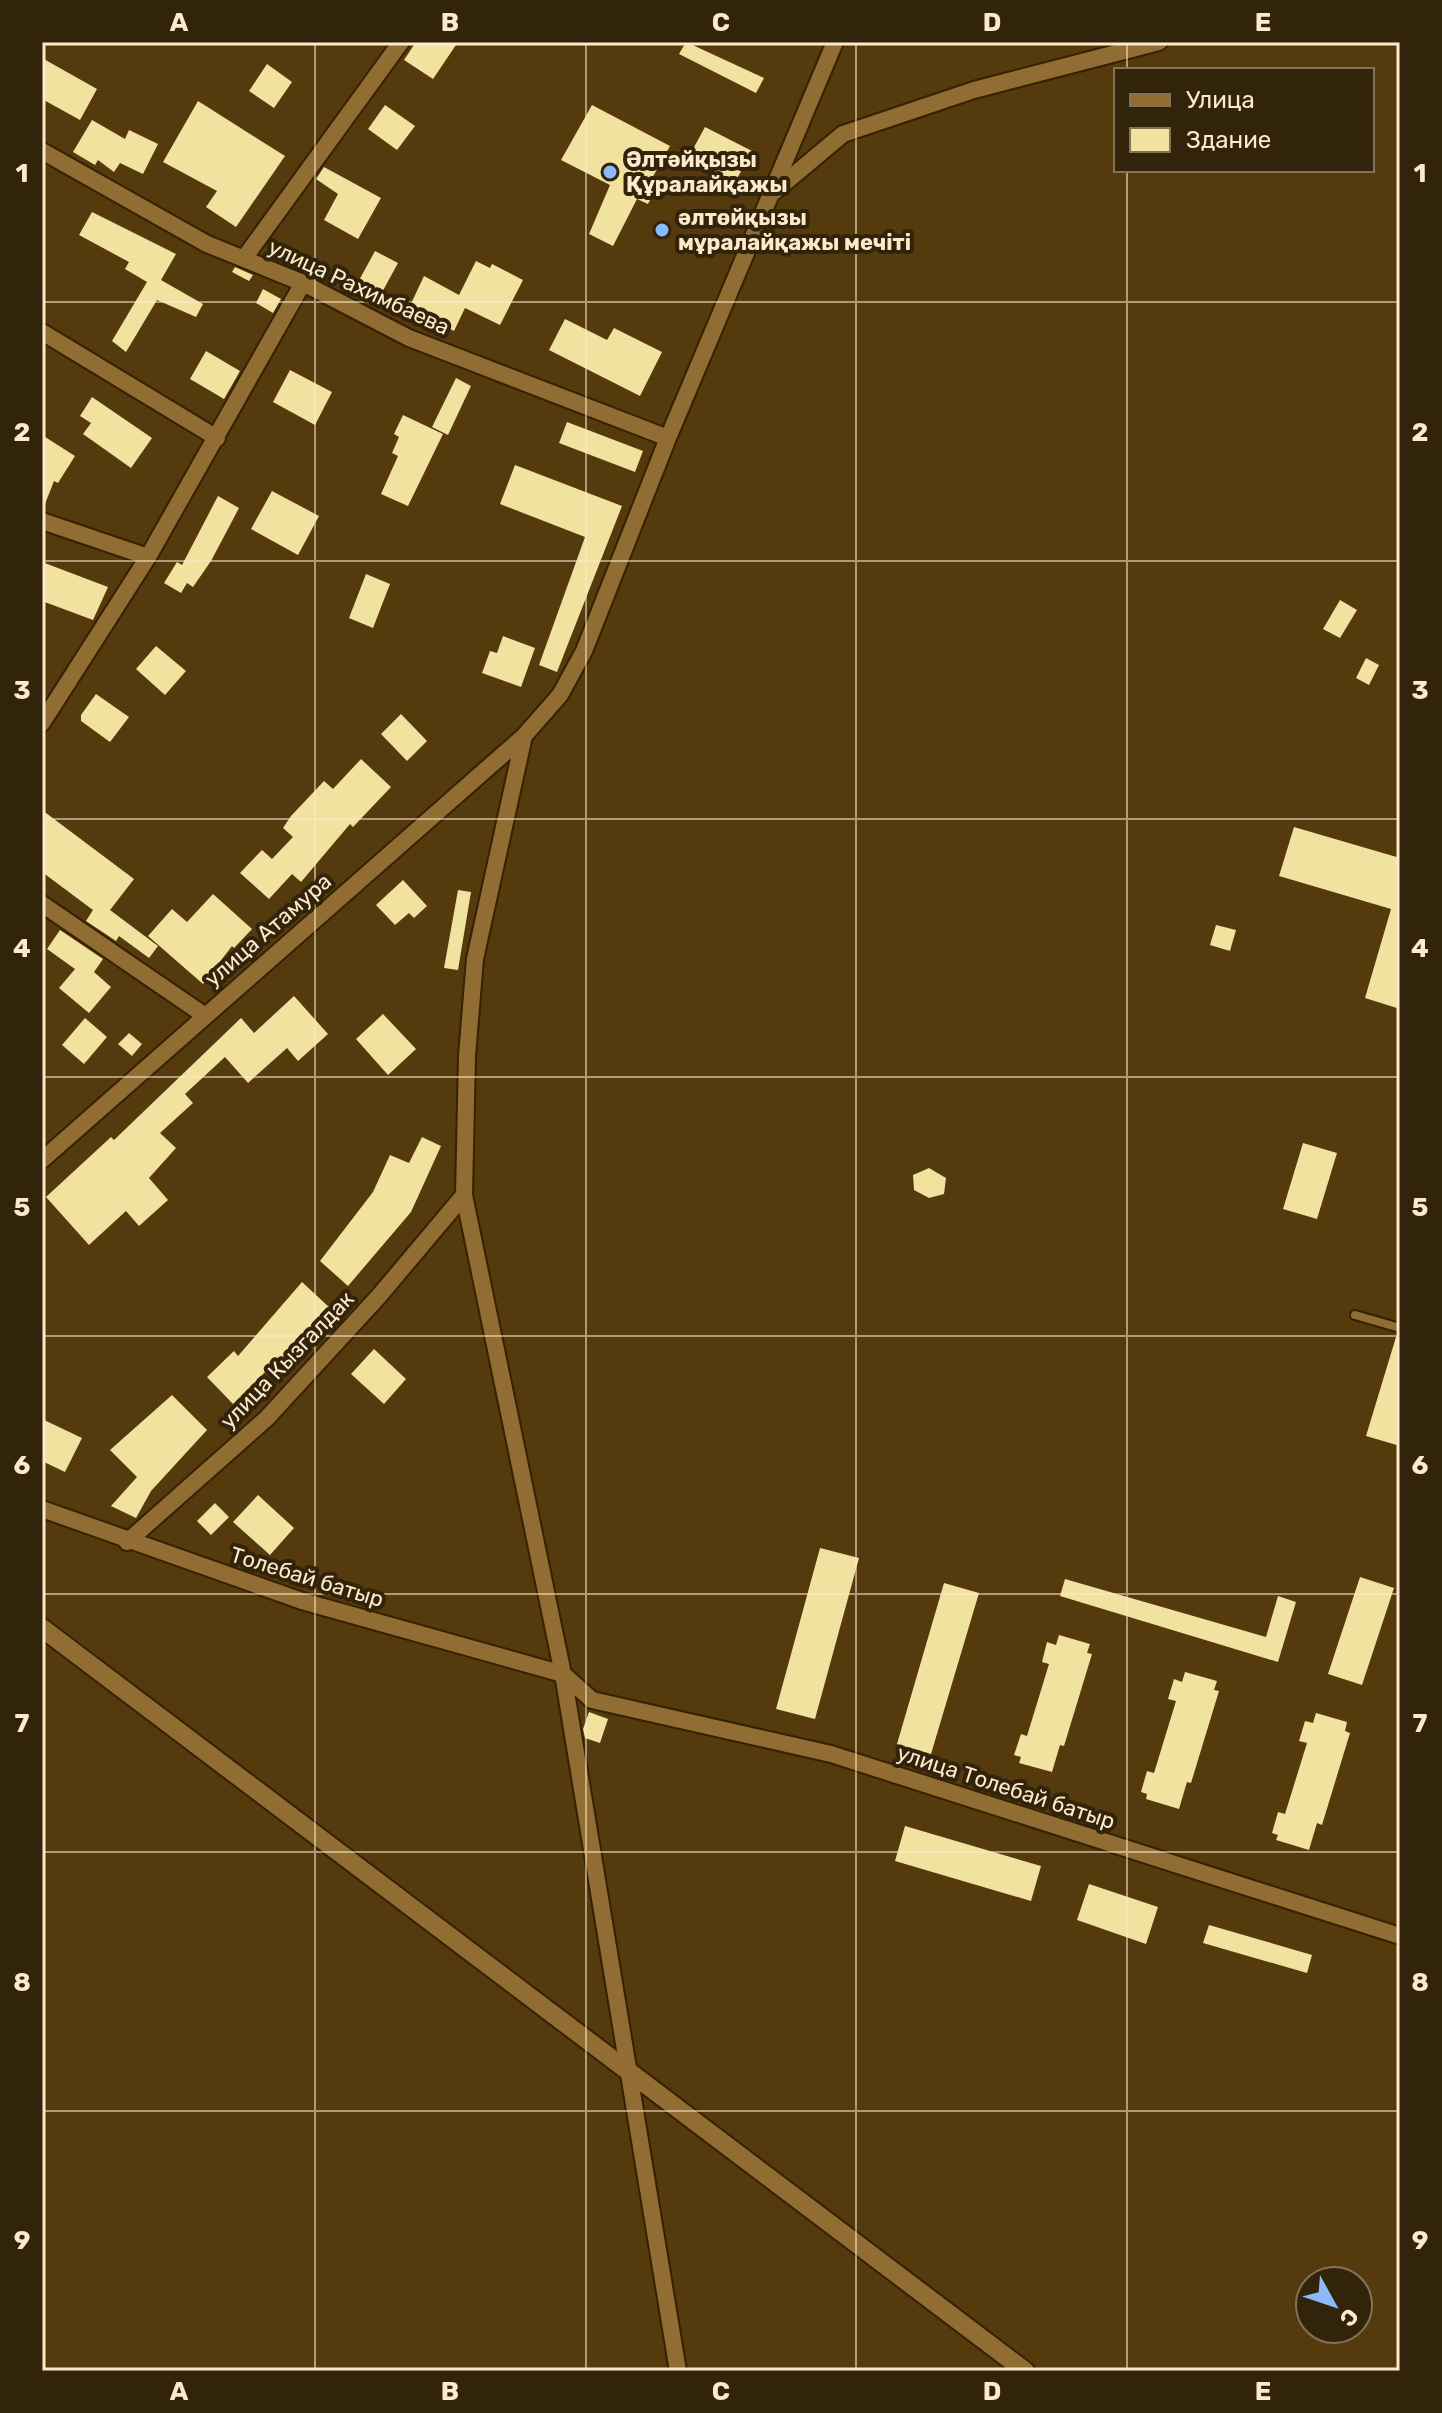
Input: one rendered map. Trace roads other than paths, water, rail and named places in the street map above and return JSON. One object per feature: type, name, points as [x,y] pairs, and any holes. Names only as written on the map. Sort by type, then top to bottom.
[{"type":"street","points":[[245,257],[401,42]]},
{"type":"street","name":"улица Атамура","points":[[42,1160],[524,736],[560,695],[584,651],[668,438],[835,42]]},
{"type":"street","points":[[774,192],[843,134],[974,90],[1159,42]]},
{"type":"street","name":"улица Рахимбаева","points":[[42,151],[207,244],[303,283],[409,338],[668,438]]},
{"type":"street","points":[[42,723],[148,557],[303,283]]},
{"type":"street","points":[[42,332],[217,438]]},
{"type":"street","points":[[42,521],[148,557]]},
{"type":"street","points":[[524,736],[475,959],[467,1056],[464,1195],[563,1674],[678,2371]]},
{"type":"street","points":[[42,904],[204,1015]]},
{"type":"street","name":"улица Кызгалдак","points":[[127,1542],[267,1418],[379,1296],[464,1195]]},
{"type":"street","name":"Толебай батыр","points":[[42,1509],[127,1542],[302,1601],[563,1674]]},
{"type":"street","points":[[42,1628],[1025,2371]]},
{"type":"street","name":"улица Толебай батыр","points":[[563,1674],[592,1700],[831,1754],[1400,1936]]},
{"type":"lane","points":[[1355,1315],[1400,1328]]},
{"type":"place","name":"Әлтәйқызы Құралайқажы","points":[[610,172]]},
{"type":"place","name":"әлтөйқызы мұралайқажы мечіті","points":[[662,230]]}]
